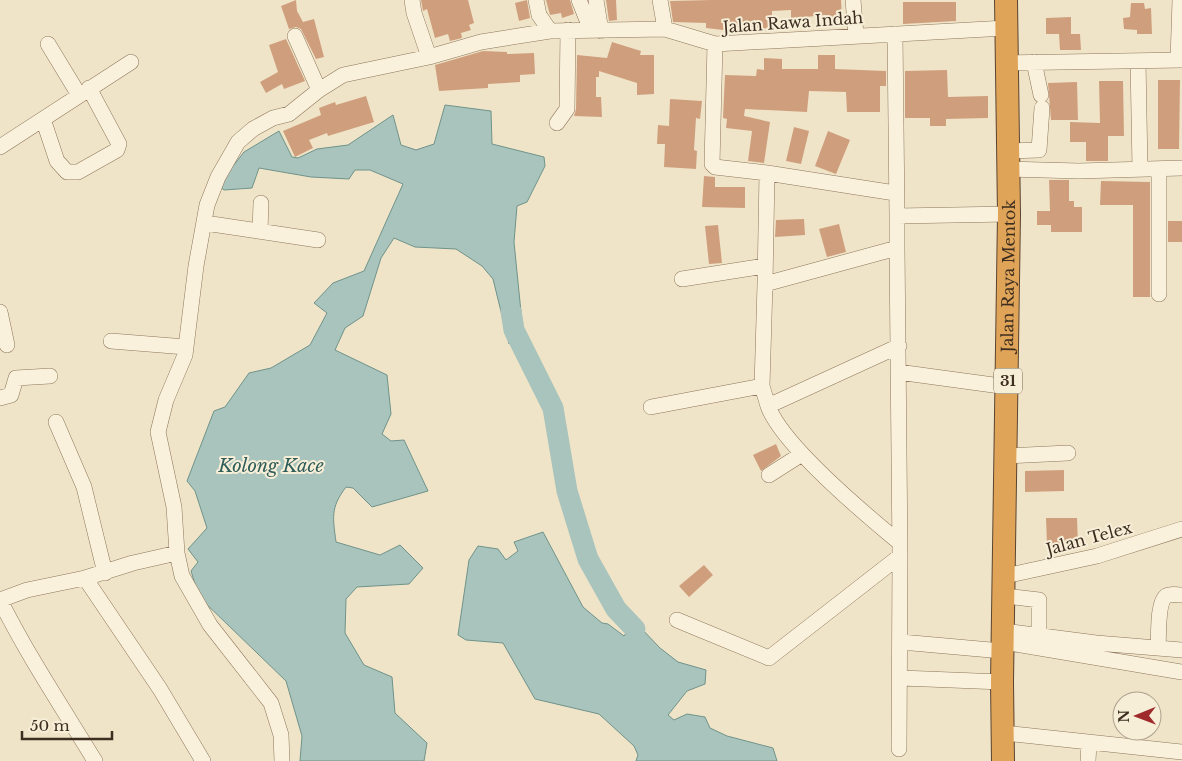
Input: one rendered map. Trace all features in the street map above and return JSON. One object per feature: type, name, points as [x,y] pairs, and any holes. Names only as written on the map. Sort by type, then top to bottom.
[{"type":"highway","name":"Jalan Raya Mentok","points":[[1003,761],[1002,682],[1008,387],[1009,214],[1006,0]]},
{"type":"street","points":[[412,0],[414,14],[429,57]]},
{"type":"street","points":[[536,0],[539,15],[550,31]]},
{"type":"street","points":[[579,0],[596,30]]},
{"type":"street","points":[[596,0],[596,30]]},
{"type":"street","points":[[660,0],[665,29]]},
{"type":"street","points":[[853,0],[856,35]]},
{"type":"street","points":[[1006,63],[1180,60],[1180,0]]},
{"type":"street","name":"Jalan Rawa Indah","points":[[205,223],[212,192],[235,148],[253,129],[273,118],[289,114],[319,90],[343,75],[429,57],[481,42],[550,31],[665,29],[715,44],[1006,28]]},
{"type":"street","points":[[557,123],[567,109],[568,30]]},
{"type":"street","points":[[895,34],[901,678],[899,749]]},
{"type":"street","points":[[295,36],[319,90]]},
{"type":"street","points":[[43,119],[57,161],[67,172],[78,172],[117,150],[119,144],[84,91],[48,44]]},
{"type":"street","points":[[715,44],[712,164],[715,167],[895,193]]},
{"type":"street","points":[[1138,61],[1140,169]]},
{"type":"street","points":[[0,147],[84,91],[132,62]]},
{"type":"street","points":[[1008,160],[1039,150],[1041,101],[1034,62]]},
{"type":"street","points":[[1008,160],[1079,171],[1182,168]]},
{"type":"street","points":[[1159,169],[1159,294]]},
{"type":"street","points":[[767,173],[766,284],[762,386],[768,406],[778,425],[802,454],[900,549]]},
{"type":"street","points":[[260,231],[262,202]]},
{"type":"street","points":[[897,216],[1009,214]]},
{"type":"street","points":[[282,761],[281,735],[271,703],[210,625],[186,586],[177,553],[174,507],[158,432],[163,409],[185,355],[196,266],[205,223],[318,240]]},
{"type":"street","points":[[766,284],[897,248]]},
{"type":"street","points":[[682,279],[765,266]]},
{"type":"street","points":[[0,312],[7,345]]},
{"type":"street","points":[[110,341],[186,347]]},
{"type":"street","points":[[768,406],[899,346]]},
{"type":"street","points":[[898,372],[1008,387]]},
{"type":"street","points":[[0,398],[11,395],[16,378],[50,376]]},
{"type":"street","points":[[651,407],[762,386]]},
{"type":"street","points":[[56,422],[84,487],[105,574]]},
{"type":"street","points":[[1006,456],[1068,453]]},
{"type":"street","points":[[769,475],[802,454]]},
{"type":"street","name":"Jalan Telex","points":[[1005,586],[1182,529]]},
{"type":"street","points":[[677,620],[769,658],[900,549]]},
{"type":"street","points":[[95,761],[69,717],[46,686],[0,600],[27,590],[105,574],[133,563],[177,553]]},
{"type":"street","points":[[85,578],[160,690],[203,761]]},
{"type":"street","points":[[1005,586],[1039,600],[1039,636]]},
{"type":"street","points":[[1158,648],[1161,602],[1172,594],[1182,595]]},
{"type":"street","points":[[900,642],[1003,641],[1039,636],[1182,650]]},
{"type":"street","points":[[1003,641],[1182,672]]},
{"type":"street","points":[[901,678],[1002,682]]},
{"type":"street","points":[[1004,733],[1182,752]]},
{"type":"street","points":[[1088,761],[1089,742]]},
{"type":"water","name":"Kolong Kace","points":[[445,105],[491,111],[492,144],[544,157],[545,166],[527,202],[517,206],[514,242],[523,332],[509,344],[493,279],[482,266],[456,249],[415,247],[394,238],[381,258],[363,316],[345,328],[335,350],[387,375],[391,414],[382,434],[391,441],[404,440],[428,491],[372,507],[353,488],[346,487],[335,507],[334,526],[336,542],[380,555],[400,545],[423,568],[409,584],[357,587],[346,599],[345,633],[364,665],[392,677],[395,713],[427,743],[424,761],[300,761],[302,736],[286,681],[199,597],[191,571],[198,562],[188,549],[207,528],[195,491],[187,481],[214,411],[225,407],[249,373],[271,368],[310,345],[327,313],[314,303],[333,283],[364,271],[403,184],[370,170],[355,170],[349,179],[311,177],[259,168],[252,188],[224,190],[218,185],[244,152],[279,131],[292,157],[298,158],[317,149],[348,145],[393,115],[401,145],[416,150],[434,144]]},
{"type":"water","points":[[543,532],[583,607],[602,623],[608,624],[624,636],[628,630],[612,617],[618,604],[660,648],[678,662],[706,670],[705,684],[687,691],[668,715],[674,720],[687,714],[705,717],[710,728],[727,736],[773,748],[777,761],[636,761],[638,755],[634,746],[599,714],[535,699],[503,643],[466,640],[458,635],[469,560],[478,546],[498,549],[506,560],[518,551],[514,542]]},
{"type":"building","points":[[296,0],[297,11],[303,22],[314,19],[324,57],[316,59],[301,29],[296,27],[289,29],[281,6]]},
{"type":"building","points":[[421,0],[468,0],[474,23],[469,25],[471,30],[461,33],[462,38],[450,41],[448,34],[435,38],[427,9],[423,11]]},
{"type":"building","points":[[527,0],[530,18],[519,21],[515,3]]},
{"type":"building","points":[[546,0],[570,0],[574,14],[562,18],[561,13],[550,15]]},
{"type":"building","points":[[606,0],[616,0],[617,20],[609,21]]},
{"type":"building","points":[[841,0],[842,19],[826,20],[826,15],[805,17],[805,20],[791,20],[791,10],[772,11],[772,28],[723,30],[706,28],[706,23],[673,22],[670,1]]},
{"type":"building","points":[[903,2],[956,2],[956,21],[903,24]]},
{"type":"building","points":[[1131,3],[1144,3],[1145,9],[1151,8],[1152,34],[1137,34],[1137,30],[1124,29],[1123,18],[1130,17]]},
{"type":"building","points":[[1071,17],[1071,34],[1080,34],[1081,50],[1060,50],[1059,34],[1046,34],[1046,18]]},
{"type":"building","points":[[286,39],[305,81],[284,89],[282,84],[266,93],[260,82],[278,72],[269,45]]},
{"type":"building","points":[[612,42],[641,51],[640,55],[654,55],[654,94],[637,95],[637,83],[599,71],[599,77],[596,77],[596,97],[601,97],[602,117],[574,116],[576,109],[577,55],[607,58]]},
{"type":"building","points":[[483,51],[507,52],[507,54],[534,53],[535,74],[520,75],[520,82],[488,84],[488,88],[439,91],[435,65]]},
{"type":"building","points":[[818,55],[835,55],[835,69],[886,71],[886,86],[880,86],[880,112],[847,112],[846,92],[809,91],[807,112],[745,109],[744,116],[770,122],[764,163],[748,161],[752,131],[726,128],[727,119],[723,118],[725,75],[756,76],[757,69],[764,70],[764,58],[782,59],[782,69],[818,69]]},
{"type":"building","points":[[947,70],[948,97],[988,96],[988,118],[946,119],[946,126],[930,126],[930,118],[905,118],[905,71]]},
{"type":"building","points":[[1158,80],[1180,80],[1179,149],[1158,149]]},
{"type":"building","points":[[1099,81],[1123,81],[1124,136],[1108,136],[1108,161],[1086,161],[1086,142],[1070,142],[1070,122],[1100,123]]},
{"type":"building","points":[[1077,82],[1078,120],[1051,120],[1048,83]]},
{"type":"building","points":[[366,96],[374,122],[328,136],[327,133],[309,140],[313,148],[295,157],[283,131],[321,115],[319,108],[335,102],[336,105]]},
{"type":"building","points":[[670,99],[702,101],[700,119],[696,118],[694,150],[697,151],[696,169],[664,167],[665,144],[657,144],[658,125],[669,126]]},
{"type":"building","points":[[794,127],[809,131],[801,164],[786,161]]},
{"type":"building","points":[[828,131],[850,140],[836,174],[815,166]]},
{"type":"building","points":[[704,176],[715,177],[715,187],[745,187],[745,208],[702,207]]},
{"type":"building","points":[[1049,180],[1069,180],[1069,201],[1074,201],[1074,207],[1082,207],[1082,232],[1051,232],[1051,225],[1037,225],[1037,211],[1050,211]]},
{"type":"building","points":[[1101,181],[1150,182],[1150,297],[1133,297],[1133,205],[1100,205]]},
{"type":"building","points":[[804,219],[805,235],[775,237],[776,220]]},
{"type":"building","points":[[1168,221],[1182,221],[1182,242],[1168,242]]},
{"type":"building","points":[[839,224],[846,252],[827,257],[819,229]]},
{"type":"building","points":[[718,225],[722,263],[709,264],[705,226]]},
{"type":"building","points":[[776,444],[781,456],[761,471],[753,455]]},
{"type":"building","points":[[1064,470],[1064,491],[1025,492],[1025,471]]},
{"type":"building","points":[[1046,518],[1077,518],[1078,545],[1047,545]]},
{"type":"building","points":[[704,565],[713,575],[689,597],[679,586]]},
{"type":"waterway","points":[[511,311],[514,330],[553,408],[567,491],[588,559],[616,609],[635,629]]}]
